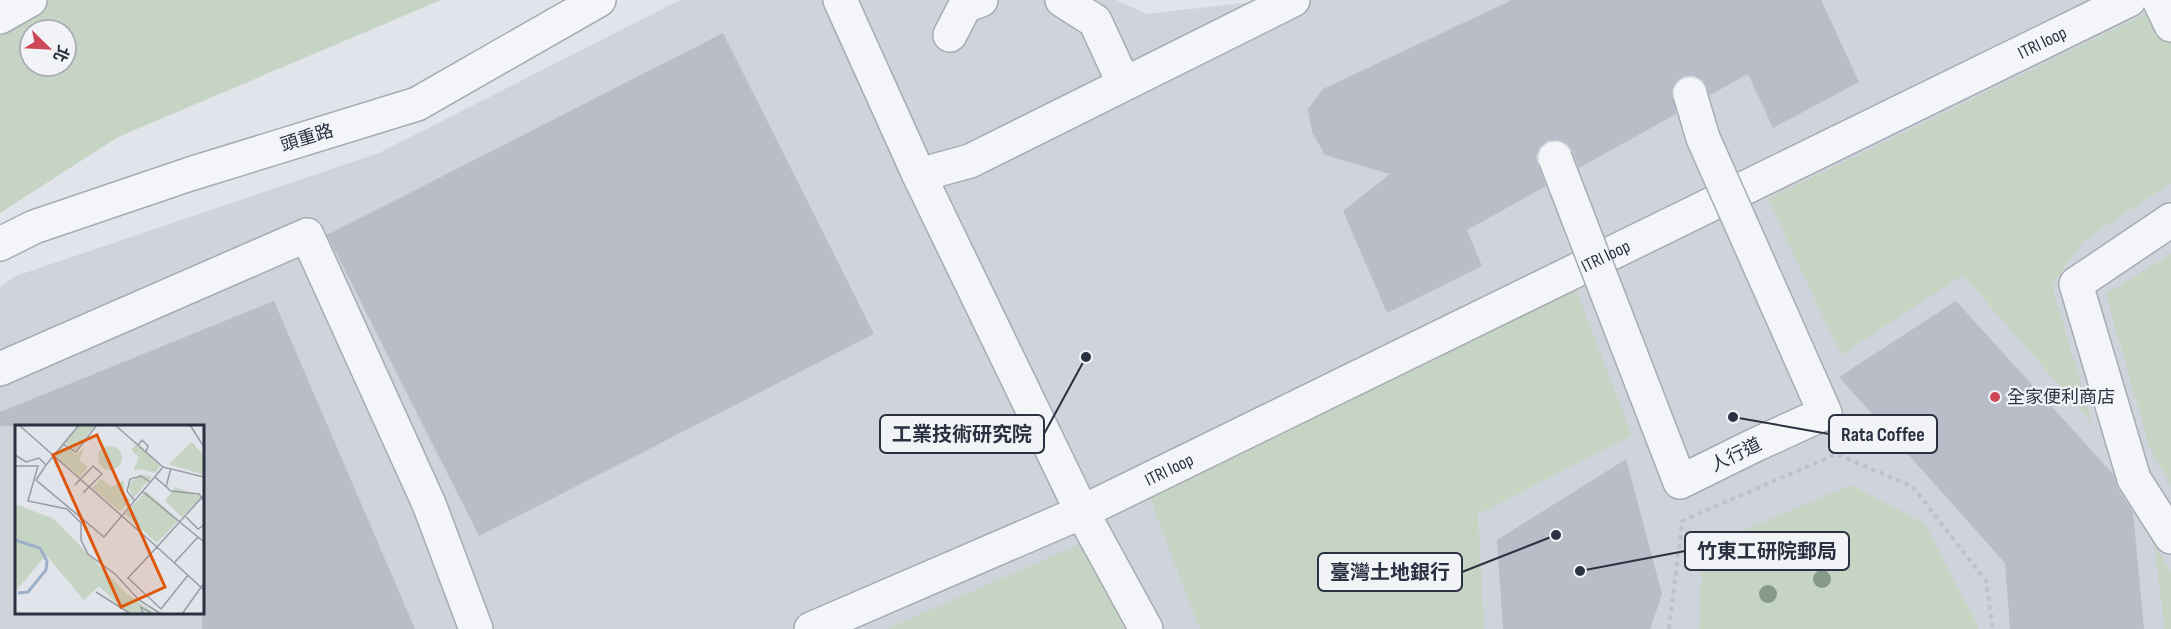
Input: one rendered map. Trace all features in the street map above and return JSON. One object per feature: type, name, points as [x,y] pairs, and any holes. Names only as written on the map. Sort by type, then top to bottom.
[{"type":"street","points":[[0,17],[30,0]]},
{"type":"street","name":"頭重路","points":[[0,244],[34,227],[190,174],[417,104],[599,0]]},
{"type":"street","points":[[840,0],[919,175],[1082,512],[1146,629]]},
{"type":"street","points":[[950,35],[965,6],[981,0]]},
{"type":"street","points":[[1062,0],[1095,21],[1124,84]]},
{"type":"street","points":[[919,175],[970,161],[1293,0]]},
{"type":"street","name":"ITRI loop","points":[[811,629],[1082,512],[2129,0]]},
{"type":"street","points":[[2159,0],[2171,26]]},
{"type":"street","name":"人行道","points":[[1555,158],[1680,482],[1825,413],[1703,138],[1690,94]]},
{"type":"street","points":[[2171,220],[2076,284],[2134,479],[2171,537]]},
{"type":"street","points":[[0,369],[307,235],[429,504],[477,629]]},
{"type":"path","points":[[1669,629],[1682,520],[1836,454],[1912,486],[1986,581],[1993,629]]},
{"type":"shaded area","points":[[680,0],[1116,0],[1147,14],[1268,0],[2171,0],[2171,629],[0,629],[0,287],[16,276],[379,153]]},
{"type":"green space","points":[[11,0],[441,0],[118,137],[0,213],[0,5]]},
{"type":"green space","points":[[2162,6],[2171,26],[2171,183],[2084,240],[2052,285],[2092,423],[1963,275],[1841,355],[1768,199]]},
{"type":"green space","points":[[2171,254],[2171,486],[2149,445],[2106,294]]},
{"type":"green space","points":[[1574,284],[1632,436],[1478,514],[1484,629],[1200,629],[1149,496]]},
{"type":"green space","points":[[1852,485],[1925,524],[1978,629],[1699,629],[1703,547]]},
{"type":"green space","points":[[1087,541],[1124,629],[887,629]]},
{"type":"green space","points":[[2154,544],[2171,572],[2171,629],[2165,629]]},
{"type":"building","points":[[1512,0],[1821,0],[1859,82],[1773,128],[1748,74],[1710,95],[1702,80],[1695,76],[1685,76],[1677,81],[1672,90],[1676,114],[1579,168],[1567,144],[1558,140],[1548,141],[1540,147],[1536,156],[1546,186],[1467,230],[1482,266],[1387,313],[1343,211],[1390,174],[1325,155],[1312,132],[1308,109],[1323,89]]},
{"type":"building","points":[[723,33],[874,334],[479,536],[327,235]]},
{"type":"building","points":[[274,301],[415,629],[202,629],[202,614],[204,614],[204,425],[0,426],[0,412]]},
{"type":"building","points":[[1956,301],[2113,474],[2118,489],[2133,512],[2144,629],[2010,629],[2005,563],[1839,377]]},
{"type":"building","points":[[1626,459],[1662,594],[1650,629],[1503,629],[1497,540]]},
{"type":"place","name":"工業技術研究院","points":[[1086,357]]},
{"type":"place","name":"全家便利商店","points":[[1995,397]]},
{"type":"place","name":"Rata Coffee","points":[[1733,417]]},
{"type":"place","name":"臺灣土地銀行","points":[[1556,535]]},
{"type":"place","name":"竹東工研院郵局","points":[[1580,571]]}]
